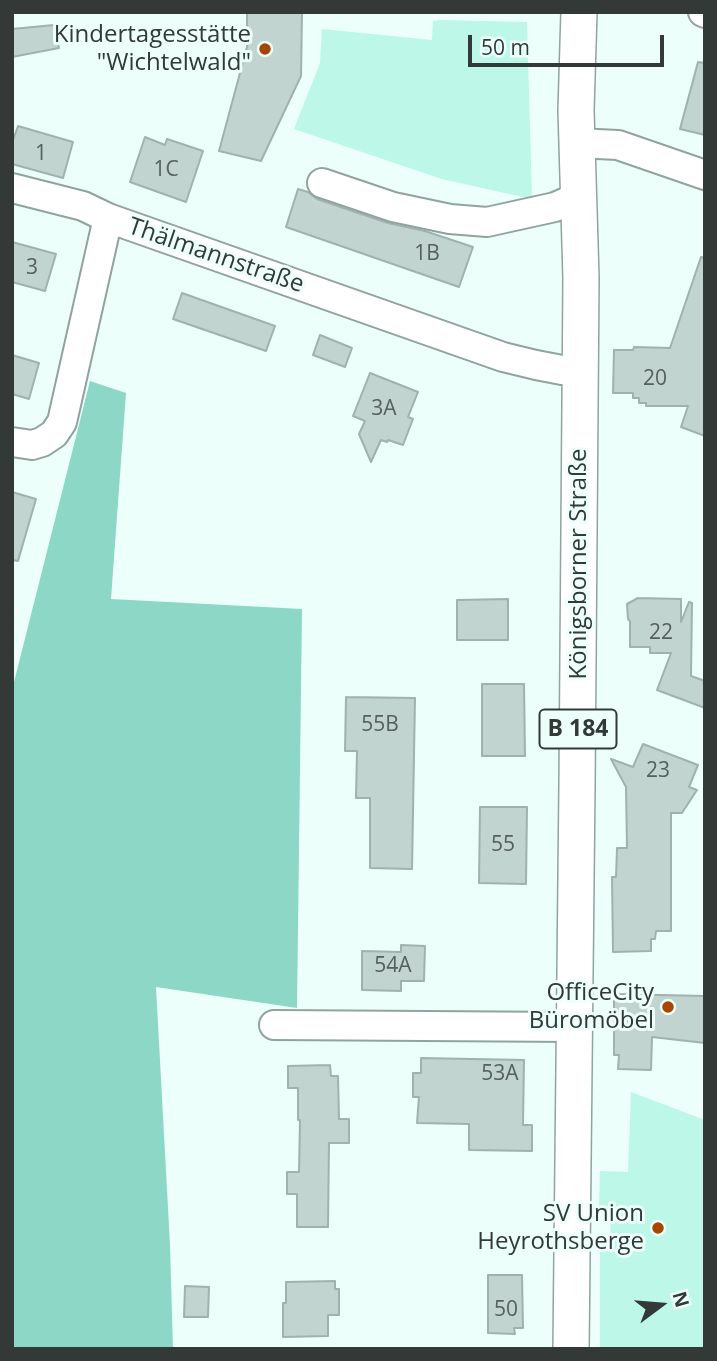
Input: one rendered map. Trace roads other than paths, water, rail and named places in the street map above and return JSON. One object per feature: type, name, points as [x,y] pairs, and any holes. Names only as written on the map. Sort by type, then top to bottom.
[{"type":"main road","name":"Königsborner Straße","points":[[571,1349],[581,278],[576,143],[579,12]]},
{"type":"street","points":[[576,143],[618,145],[705,175]]},
{"type":"street","points":[[322,183],[393,208],[450,219],[487,222],[555,207],[578,197]]},
{"type":"street","points":[[12,188],[83,206],[108,218]]},
{"type":"street","name":"Thälmannstraße","points":[[12,442],[32,445],[42,442],[54,434],[62,422],[108,218],[503,357],[562,370],[580,371]]},
{"type":"street","points":[[274,1025],[575,1027]]},
{"type":"place","name":"Kindertagesstätte \"Wichtelwald\"","points":[[265,49]]},
{"type":"place","name":"OfficeCity Büromöbel","points":[[668,1007]]},
{"type":"place","name":"SV Union Heyrothsberge","points":[[658,1228]]}]
